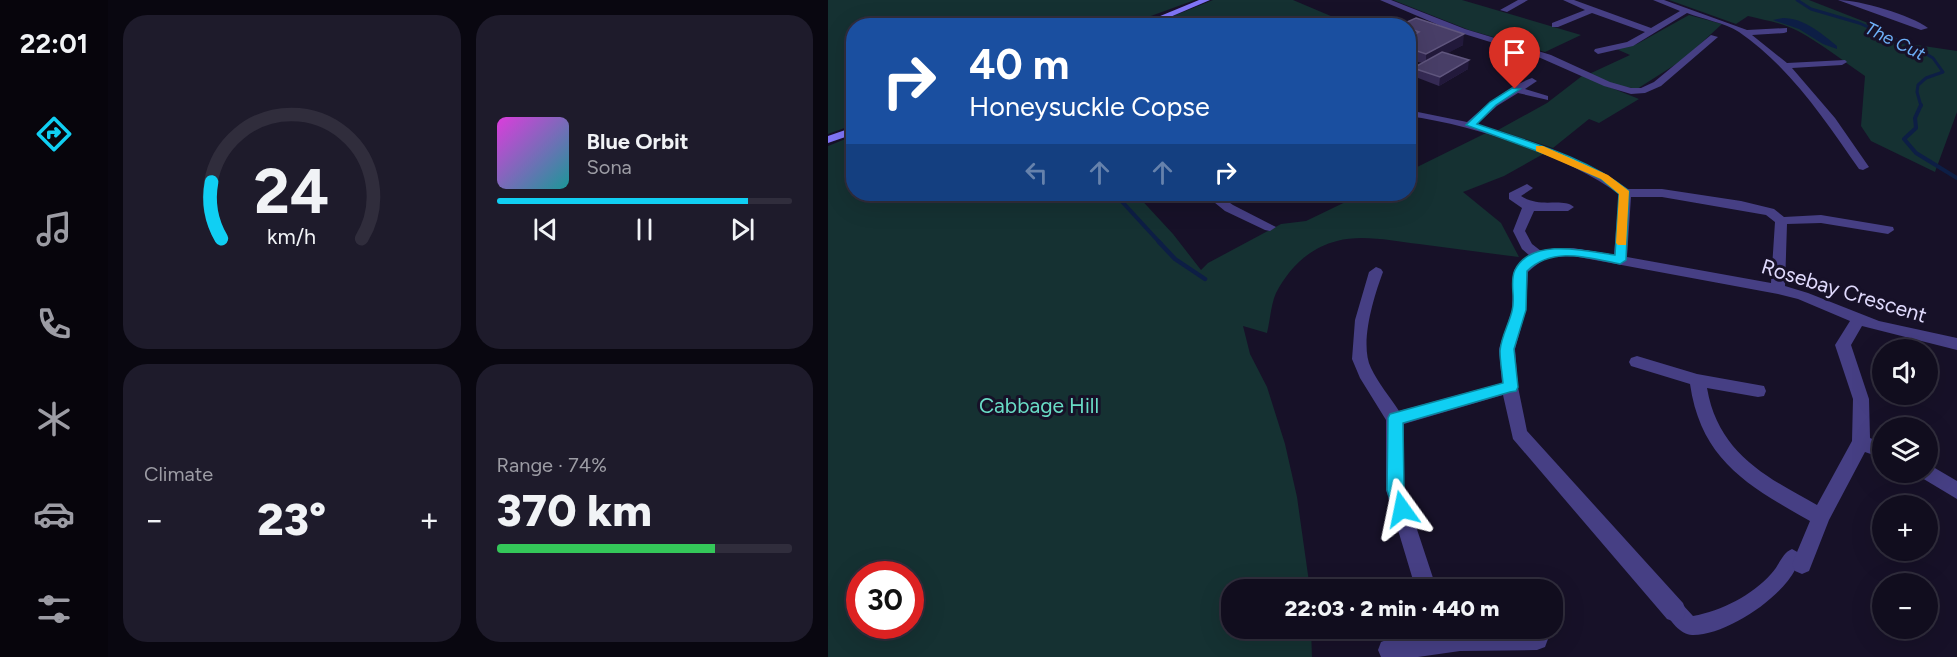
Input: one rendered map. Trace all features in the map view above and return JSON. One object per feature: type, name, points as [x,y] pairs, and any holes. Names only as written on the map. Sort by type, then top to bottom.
[{"type":"main road","points":[[1160,18],[1206,0]]},
{"type":"main road","points":[[828,140],[846,133]]},
{"type":"street","points":[[1384,0],[1474,35],[1547,57],[1602,81],[1635,92],[1656,86],[1696,55],[1714,37]]},
{"type":"street","points":[[1504,10],[1524,0]]},
{"type":"street","points":[[1567,0],[1651,31]]},
{"type":"street","points":[[1657,0],[1733,26],[1745,33],[1785,66],[1831,120],[1863,167]]},
{"type":"street","points":[[1842,0],[1924,28]]},
{"type":"street","points":[[1555,25],[1592,11]]},
{"type":"street","points":[[1598,51],[1605,47],[1630,44],[1685,11]]},
{"type":"street","points":[[1745,33],[1784,30]]},
{"type":"street","points":[[1785,66],[1842,62]]},
{"type":"street","points":[[1470,125],[1493,104],[1532,81]]},
{"type":"street","points":[[1515,89],[1545,98]]},
{"type":"street","points":[[1416,114],[1470,125],[1547,151],[1592,170],[1625,193],[1662,194],[1742,205],[1770,212],[1781,221]]},
{"type":"street","points":[[1851,166],[1877,168]]},
{"type":"street","points":[[1527,188],[1513,196],[1529,207],[1568,207]]},
{"type":"street","points":[[1620,260],[1625,193]]},
{"type":"street","points":[[1220,201],[1229,208],[1270,227]]},
{"type":"street","points":[[1529,207],[1519,231],[1527,246],[1538,256],[1521,270],[1519,310],[1507,349],[1510,387],[1519,434],[1690,626],[1699,625],[1756,600],[1779,579],[1792,558],[1802,564],[1821,517],[1861,442],[1861,399],[1844,345],[1858,320]]},
{"type":"street","points":[[1781,221],[1802,217],[1828,218],[1888,230]]},
{"type":"street","points":[[1778,289],[1781,221]]},
{"type":"street","name":"Rosebay Crescent","points":[[1538,256],[1573,252],[1778,289],[1803,296],[1858,320],[1890,330],[1957,344]]},
{"type":"street","points":[[1376,272],[1366,299],[1364,326],[1358,348],[1360,360],[1395,418],[1395,490],[1424,579]]},
{"type":"street","points":[[1637,362],[1697,380],[1758,391]]},
{"type":"street","points":[[1697,380],[1699,402],[1708,427],[1726,456],[1764,485],[1821,517]]},
{"type":"street","points":[[1395,418],[1510,387]]},
{"type":"street","points":[[1861,442],[1872,447]]},
{"type":"street","points":[[1938,479],[1957,491]]},
{"type":"street","points":[[1389,650],[1423,639]]},
{"type":"green space","points":[[828,0],[1195,0],[1145,18],[846,18],[846,128],[828,134]]},
{"type":"green space","points":[[1213,0],[1293,0],[1335,18],[1168,18]]},
{"type":"green space","points":[[1393,0],[1462,0],[1581,35],[1545,52],[1469,30]]},
{"type":"green space","points":[[1669,0],[1809,0],[1868,23],[1877,30],[1876,34],[1888,39],[1957,51],[1957,112],[1935,172],[1871,141],[1861,126],[1865,76],[1815,41],[1780,24],[1748,16],[1736,24]]},
{"type":"green space","points":[[1689,15],[1722,24],[1684,59],[1637,89],[1616,85],[1589,74],[1630,55],[1614,48],[1637,44]]},
{"type":"green space","points":[[1582,76],[1639,99],[1599,123],[1589,119],[1553,148],[1498,130],[1547,103]]},
{"type":"green space","name":"Cabbage Hill","points":[[1486,133],[1545,153],[1504,176],[1463,192],[1501,223],[1519,257],[1378,239],[1357,238],[1337,241],[1309,254],[1287,275],[1274,297],[1267,333],[1243,326],[1250,354],[1267,387],[1285,444],[1297,497],[1309,579],[1221,579],[1221,639],[1311,639],[1312,657],[828,657],[828,146],[846,139],[846,201],[1142,201],[1173,234],[1201,270],[1208,263],[1281,224],[1306,221],[1347,201],[1416,201],[1416,168]]},
{"type":"water","points":[[1783,18],[1812,27],[1837,46],[1837,49],[1823,44],[1799,29],[1773,20]]},
{"type":"building","points":[[1416,18],[1464,34],[1426,54],[1416,51],[1416,34],[1419,32],[1416,31]]},
{"type":"building","points":[[1442,52],[1469,60],[1440,77],[1416,69],[1416,66]]},
{"type":"waterway","name":"The Cut","points":[[1797,0],[1811,9],[1859,23],[1933,58],[1943,72],[1926,78],[1918,85],[1917,92],[1921,105]]},
{"type":"waterway","name":"The Cut","points":[[1921,105],[1915,118],[1916,128],[1904,139],[1916,153],[1957,178]]},
{"type":"waterway","points":[[1121,201],[1161,244]]},
{"type":"waterway","points":[[1159,242],[1175,259],[1205,279]]},
{"type":"slow traffic","points":[[1540,149],[1592,170],[1625,193],[1622,243]]},
{"type":"route","points":[[1402,509],[1395,490],[1395,418],[1510,387],[1507,349],[1519,310],[1521,270],[1527,263],[1538,256],[1563,252],[1620,260],[1625,193],[1592,170],[1547,151],[1470,125],[1493,104],[1515,89]]}]
